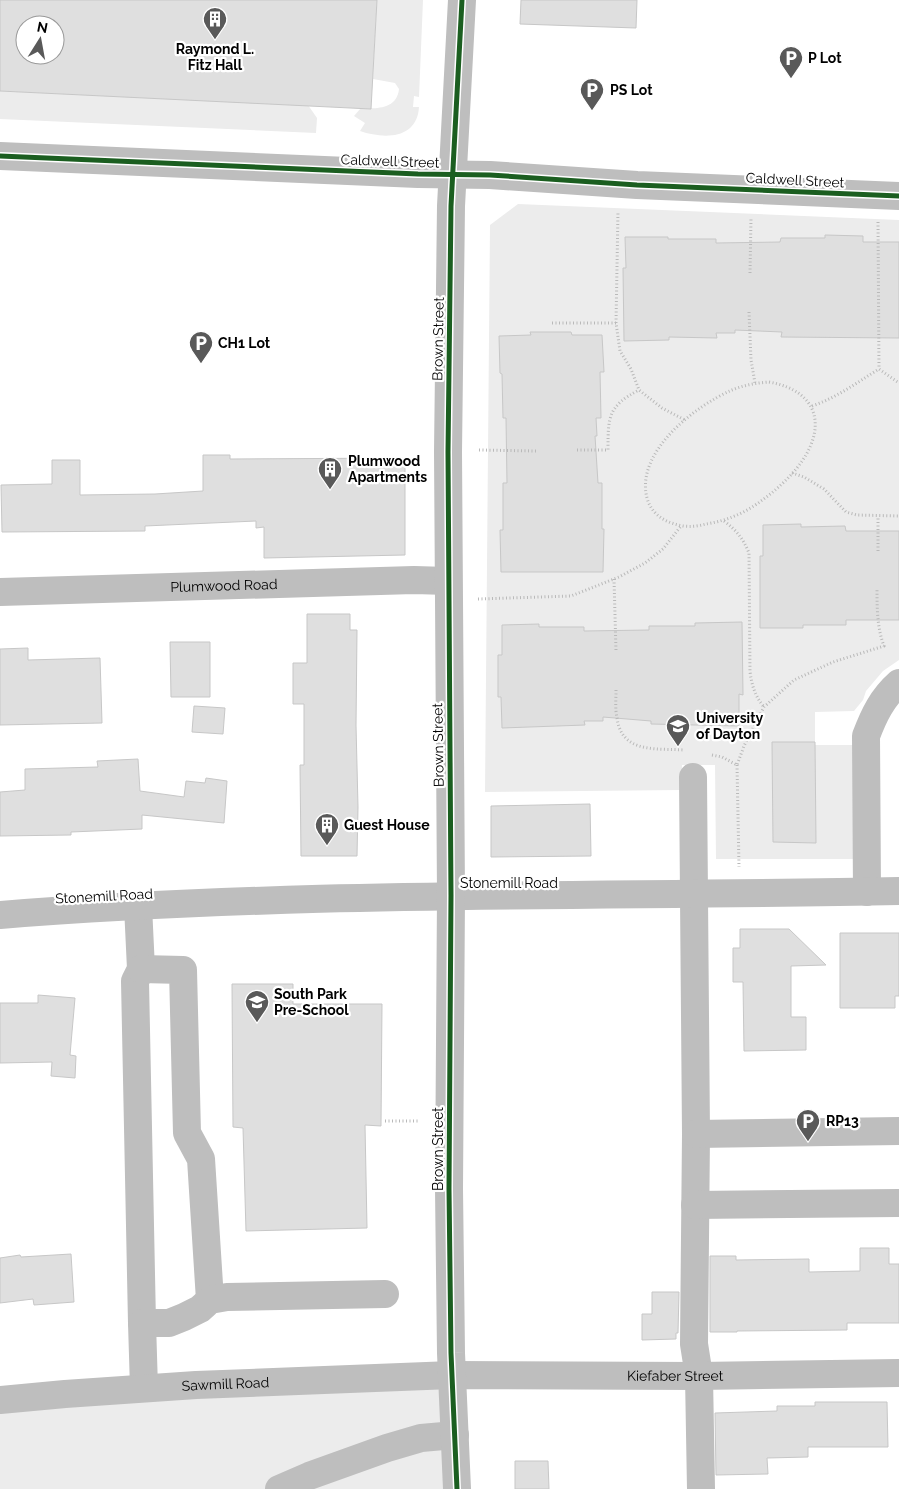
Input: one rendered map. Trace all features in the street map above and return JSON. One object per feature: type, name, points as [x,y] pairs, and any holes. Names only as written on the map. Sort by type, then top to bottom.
[{"type":"street","name":"Brown Street","points":[[457,1489],[452,1375],[449,1189],[451,895],[448,581],[449,348],[453,174],[462,0]]},
{"type":"street","name":"Caldwell Street","points":[[0,156],[418,174],[490,175],[637,185],[899,196]]},
{"type":"street","name":"Plumwood Road","points":[[0,592],[414,580],[448,581]]},
{"type":"street","points":[[867,892],[866,736],[875,712],[888,693],[899,683]]},
{"type":"street","points":[[693,764],[696,1134],[694,1344],[699,1376],[701,1489]]},
{"type":"street","name":"Stonemill Road","points":[[0,914],[138,906],[451,895],[899,891]]},
{"type":"street","points":[[138,906],[141,969],[135,981],[144,1388]]},
{"type":"street","points":[[141,969],[183,970],[187,1133],[201,1159],[210,1300]]},
{"type":"street","points":[[696,1134],[899,1131]]},
{"type":"street","points":[[695,1205],[899,1203]]},
{"type":"street","points":[[142,1323],[169,1323],[200,1309],[210,1300],[227,1297],[386,1294]]},
{"type":"street","name":"Kiefaber Street","points":[[452,1375],[699,1376],[899,1373]]},
{"type":"street","name":"Sawmill Road","points":[[0,1400],[144,1388],[452,1375]]},
{"type":"street","points":[[279,1489],[309,1476],[387,1448],[421,1438],[456,1435]]},
{"type":"path","points":[[618,205],[616,323],[620,351],[631,369],[639,390],[662,408],[685,420]]},
{"type":"path","points":[[750,273],[751,210]]},
{"type":"path","points":[[878,214],[879,369]]},
{"type":"path","points":[[749,312],[751,360],[755,383]]},
{"type":"path","points":[[552,323],[616,323]]},
{"type":"path","points":[[879,369],[899,383]]},
{"type":"path","points":[[812,406],[830,400],[879,369]]},
{"type":"path","points":[[769,382],[784,385],[805,398],[812,406],[815,418],[815,432],[804,458],[792,473],[761,501],[724,521],[700,526],[681,526],[667,522],[648,503],[645,480],[652,460],[661,445],[685,420],[716,398],[755,383],[769,382]]},
{"type":"path","points":[[577,450],[608,450],[610,418],[615,406],[624,398],[639,390]]},
{"type":"path","points":[[479,450],[536,452]]},
{"type":"path","points":[[792,473],[804,477],[824,489],[846,512],[858,515],[899,516]]},
{"type":"path","points":[[878,516],[878,551]]},
{"type":"path","points":[[724,521],[744,539],[749,553],[751,685],[764,707]]},
{"type":"path","points":[[478,599],[571,596],[614,579],[645,563],[663,549],[681,526]]},
{"type":"path","points":[[614,579],[616,651]]},
{"type":"path","points":[[739,892],[737,765],[744,746],[764,707],[794,680],[833,662],[884,646],[879,623],[877,588]]},
{"type":"path","points":[[616,690],[617,719],[622,734],[628,741],[693,764]]},
{"type":"path","points":[[707,754],[722,757],[737,765]]},
{"type":"path","points":[[385,1121],[418,1121]]},
{"type":"shaded area","points":[[377,0],[423,0],[419,97],[414,96],[413,107],[419,107],[417,118],[406,131],[388,136],[360,131],[365,123],[354,116],[361,108],[380,108],[390,104],[397,96],[399,89],[395,83],[373,79]]},
{"type":"shaded area","points":[[0,91],[308,105],[317,118],[316,133],[0,119]]},
{"type":"shaded area","points":[[518,204],[899,220],[899,660],[883,671],[866,691],[863,700],[854,711],[815,712],[815,745],[853,745],[853,859],[716,859],[715,765],[682,765],[682,790],[485,792],[490,225]]},
{"type":"shaded area","points":[[452,1375],[457,1489],[0,1489],[0,1400]]},
{"type":"building","name":"Raymond L. Fitz Hall","points":[[0,0],[377,0],[371,109],[0,91]]},
{"type":"building","points":[[521,0],[637,0],[636,28],[520,24]]},
{"type":"building","points":[[825,235],[863,236],[863,242],[899,242],[899,338],[781,337],[782,332],[735,330],[735,333],[716,333],[717,338],[669,337],[669,340],[624,341],[623,268],[626,268],[625,237],[716,239],[716,243],[780,242],[781,238],[825,238]]},
{"type":"building","points":[[530,332],[571,332],[572,335],[602,335],[604,372],[600,372],[601,418],[596,418],[597,436],[595,436],[598,483],[602,483],[603,572],[501,572],[500,530],[503,530],[503,483],[507,483],[506,418],[503,418],[499,336],[531,335]]},
{"type":"building","points":[[203,455],[230,455],[230,459],[405,458],[405,555],[264,558],[264,527],[256,528],[256,521],[145,526],[145,531],[2,532],[1,485],[52,484],[52,460],[80,460],[80,495],[155,494],[203,491]]},
{"type":"building","points":[[801,524],[801,527],[845,526],[846,531],[899,531],[899,620],[846,620],[846,625],[760,628],[760,556],[763,556],[763,525]]},
{"type":"building","points":[[307,614],[350,614],[350,630],[357,630],[357,856],[301,856],[300,765],[304,765],[304,704],[293,704],[293,663],[307,663]]},
{"type":"building","points":[[742,622],[743,695],[739,694],[739,726],[651,724],[651,721],[603,717],[603,721],[584,721],[585,725],[502,728],[501,697],[498,697],[498,655],[502,655],[502,625],[539,624],[539,627],[584,627],[584,631],[649,630],[649,626],[695,626],[695,623]]},
{"type":"building","points":[[170,642],[210,642],[210,697],[171,697]]},
{"type":"building","points":[[28,648],[28,660],[100,658],[102,723],[0,725],[0,649]]},
{"type":"building","points":[[194,706],[225,708],[223,734],[192,732]]},
{"type":"building","points":[[772,742],[815,742],[816,843],[773,842]]},
{"type":"building","points":[[138,759],[140,791],[184,797],[186,781],[205,783],[206,778],[227,781],[224,823],[142,815],[142,829],[71,832],[71,835],[0,836],[0,792],[25,790],[25,769],[98,767],[97,761]]},
{"type":"building","points":[[590,804],[591,856],[491,857],[491,806]]},
{"type":"building","points":[[740,929],[789,929],[826,965],[791,966],[791,1017],[806,1017],[806,1050],[744,1051],[743,982],[733,982],[733,948],[740,948]]},
{"type":"building","points":[[840,933],[899,933],[899,996],[895,996],[895,1008],[840,1008]]},
{"type":"building","name":"South Park Pre-School","points":[[232,984],[293,984],[293,1004],[382,1004],[381,1126],[365,1125],[367,1228],[246,1231],[243,1128],[233,1127]]},
{"type":"building","points":[[38,995],[75,998],[70,1055],[76,1056],[75,1078],[51,1076],[52,1062],[0,1063],[0,1003],[38,1003]]},
{"type":"building","points":[[860,1248],[889,1248],[889,1264],[899,1264],[899,1323],[847,1323],[847,1330],[710,1332],[710,1256],[736,1256],[736,1260],[809,1259],[809,1272],[860,1271]]},
{"type":"building","points":[[71,1254],[74,1302],[34,1305],[33,1299],[0,1303],[0,1258],[20,1255],[21,1257]]},
{"type":"building","points":[[652,1292],[679,1292],[678,1333],[676,1333],[676,1339],[642,1340],[642,1314],[652,1314]]},
{"type":"building","points":[[815,1402],[887,1402],[888,1447],[808,1447],[808,1457],[767,1458],[768,1474],[716,1475],[715,1413],[777,1411],[777,1406],[815,1406]]},
{"type":"building","points":[[515,1461],[548,1461],[549,1489],[515,1489]]},
{"type":"cycle path","points":[[457,1489],[451,1353],[449,1189],[451,895],[448,452],[451,206],[462,0]]},
{"type":"cycle path","points":[[0,156],[418,174],[490,175],[637,185],[899,196]]},
{"type":"place","name":"Raymond L. Fitz Hall","points":[[215,40]]},
{"type":"place","name":"P Lot","points":[[791,79]]},
{"type":"place","name":"PS Lot","points":[[592,111]]},
{"type":"place","name":"CH1 Lot","points":[[201,364]]},
{"type":"place","name":"Plumwood Apartments","points":[[330,490]]},
{"type":"place","name":"University of Dayton","points":[[678,747]]},
{"type":"place","name":"Guest House","points":[[327,846]]},
{"type":"place","name":"South Park Pre-School","points":[[257,1023]]},
{"type":"place","name":"RP13","points":[[808,1142]]}]
